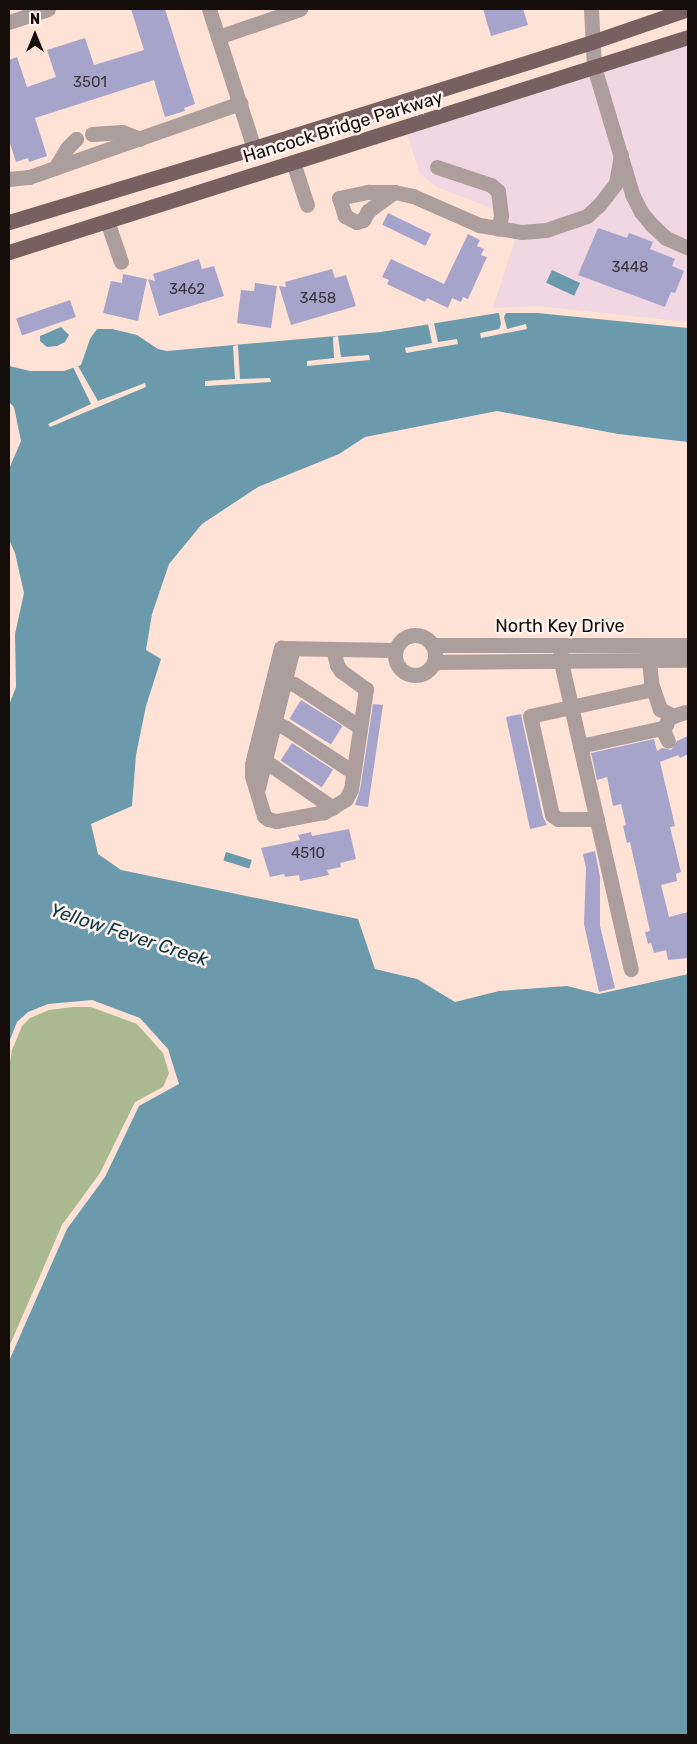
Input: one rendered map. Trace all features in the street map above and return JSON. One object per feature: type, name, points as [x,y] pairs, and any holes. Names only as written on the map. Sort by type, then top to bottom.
[{"type":"main road","name":"Hancock Bridge Parkway","points":[[9,222],[254,148],[592,42],[688,9]]},
{"type":"main road","name":"Hancock Bridge Parkway","points":[[9,252],[688,37]]},
{"type":"street","points":[[9,22],[48,9]]},
{"type":"street","points":[[209,9],[254,148]]},
{"type":"street","points":[[218,37],[300,9]]},
{"type":"street","points":[[591,9],[594,67],[634,197],[641,212],[652,226],[666,238],[688,248]]},
{"type":"street","points":[[9,180],[29,177],[240,103]]},
{"type":"street","points":[[92,134],[122,132],[140,138]]},
{"type":"street","points":[[55,168],[67,148],[76,139]]},
{"type":"street","points":[[394,192],[413,196],[479,225],[529,232],[559,227],[587,216],[609,195],[616,182],[621,154]]},
{"type":"street","points":[[293,162],[307,205]]},
{"type":"street","points":[[437,167],[491,185],[498,191],[501,216],[498,229]]},
{"type":"street","points":[[609,195],[623,193],[634,197]]},
{"type":"street","points":[[107,221],[121,262]]},
{"type":"street","points":[[414,635],[422,636],[432,645],[435,655],[434,662],[423,674],[408,674],[396,664],[395,650],[402,639],[414,635]]},
{"type":"street","name":"North Key Drive","points":[[432,645],[560,646],[648,653],[688,660]]},
{"type":"street","name":"North Key Drive","points":[[434,662],[561,662],[648,653],[688,645]]},
{"type":"street","points":[[560,646],[561,662],[631,969]]},
{"type":"street","points":[[333,649],[337,665],[341,671],[366,690],[351,789],[346,799],[332,808],[294,819],[276,821],[264,816],[256,792],[259,757],[279,680],[293,648],[395,650]]},
{"type":"street","points":[[648,653],[653,689],[667,728]]},
{"type":"street","points":[[279,680],[294,684],[360,727]]},
{"type":"street","points":[[597,820],[558,819],[552,815],[530,716],[653,689]]},
{"type":"street","points":[[667,728],[673,716],[685,712]]},
{"type":"street","points":[[269,720],[286,728],[353,772]]},
{"type":"street","points":[[580,746],[667,728]]},
{"type":"street","points":[[259,757],[332,808]]},
{"type":"shaded area","points":[[688,45],[688,322],[538,306],[493,308],[515,240],[501,212],[437,187],[420,174],[407,134]]},
{"type":"green space","points":[[91,1007],[137,1024],[163,1053],[169,1073],[163,1087],[135,1102],[100,1173],[62,1225],[9,1347],[9,1068],[12,1050],[22,1026],[30,1018],[49,1010]]},
{"type":"water","points":[[552,270],[580,283],[574,296],[546,283]]},
{"type":"water","name":"Yellow Fever Creek","points":[[498,313],[537,313],[688,328],[688,442],[618,434],[497,411],[365,437],[339,454],[258,487],[202,524],[169,564],[152,614],[146,650],[161,659],[146,706],[136,755],[132,806],[91,824],[98,854],[121,870],[358,919],[375,969],[417,979],[455,1002],[499,991],[567,986],[599,994],[688,974],[688,1735],[9,1735],[9,1361],[67,1229],[105,1177],[139,1106],[179,1084],[168,1049],[140,1018],[92,1000],[48,1004],[28,1012],[17,1022],[9,1042],[9,705],[16,687],[15,634],[24,593],[15,553],[9,540],[9,469],[21,441],[14,407],[9,402],[9,366],[30,371],[64,371],[81,365],[90,339],[97,329],[112,329],[137,335],[158,349],[167,351],[381,332]]},
{"type":"water","points":[[61,327],[69,335],[65,342],[57,346],[47,347],[40,341],[40,336]]},
{"type":"water","points":[[226,852],[252,860],[249,869],[223,861]]},
{"type":"pier","points":[[499,313],[506,313],[504,317],[507,329],[526,324],[527,329],[481,338],[480,333],[499,329],[501,324]]},
{"type":"pier","points":[[434,323],[438,342],[457,339],[458,344],[406,353],[405,348],[432,343],[428,324]]},
{"type":"pier","points":[[338,336],[341,357],[369,355],[370,360],[307,366],[307,361],[334,358],[333,337]]},
{"type":"pier","points":[[238,345],[240,379],[270,378],[271,382],[205,386],[205,381],[235,379],[233,346]]},
{"type":"pier","points":[[78,366],[98,401],[145,383],[146,387],[50,427],[48,424],[91,404],[73,367]]},
{"type":"building","points":[[131,9],[165,9],[195,104],[184,108],[185,111],[165,117],[154,80],[35,118],[47,156],[29,162],[28,158],[16,162],[9,140],[9,60],[17,57],[27,87],[56,77],[47,50],[85,38],[94,65],[144,50]]},
{"type":"building","points":[[483,9],[523,9],[528,25],[491,36]]},
{"type":"building","points":[[388,213],[431,234],[425,246],[382,225]]},
{"type":"building","points":[[598,228],[627,238],[629,233],[653,242],[650,249],[675,259],[672,266],[684,271],[675,293],[671,292],[665,307],[578,275]]},
{"type":"building","points":[[468,234],[480,240],[477,246],[484,249],[481,255],[487,257],[468,299],[463,297],[461,302],[452,298],[448,308],[427,298],[425,302],[387,284],[389,280],[382,277],[391,259],[444,284]]},
{"type":"building","points":[[199,259],[202,269],[214,266],[224,296],[159,316],[148,279],[155,281],[153,274]]},
{"type":"building","points":[[332,269],[335,278],[346,275],[356,306],[291,325],[279,286],[286,287],[285,282]]},
{"type":"building","points":[[123,274],[147,279],[138,321],[103,313],[111,281],[122,283]]},
{"type":"building","points":[[255,283],[277,286],[271,328],[237,323],[241,290],[254,291]]},
{"type":"building","points":[[70,300],[76,317],[22,336],[16,319]]},
{"type":"building","points":[[301,700],[343,726],[331,745],[289,719]]},
{"type":"building","points":[[373,704],[383,705],[368,807],[355,805],[360,790]]},
{"type":"building","points":[[521,714],[543,817],[547,825],[530,829],[506,717]]},
{"type":"building","points":[[688,736],[688,754],[680,758],[678,755],[660,762],[675,826],[670,827],[681,872],[676,874],[677,881],[661,885],[669,917],[688,912],[688,958],[668,960],[666,950],[654,953],[651,943],[648,944],[645,932],[650,931],[630,842],[627,843],[623,826],[626,825],[621,804],[613,806],[607,777],[597,780],[591,753],[654,739],[657,751],[662,748],[671,750],[677,741]]},
{"type":"building","points":[[292,743],[333,770],[322,787],[281,761]]},
{"type":"building","points":[[349,829],[356,859],[340,863],[341,867],[327,870],[329,875],[300,881],[299,875],[285,877],[284,874],[270,877],[261,848],[300,840],[298,835],[311,832],[312,836]]},
{"type":"building","points":[[595,851],[600,877],[600,926],[615,988],[599,992],[584,924],[586,868],[583,854]]}]
